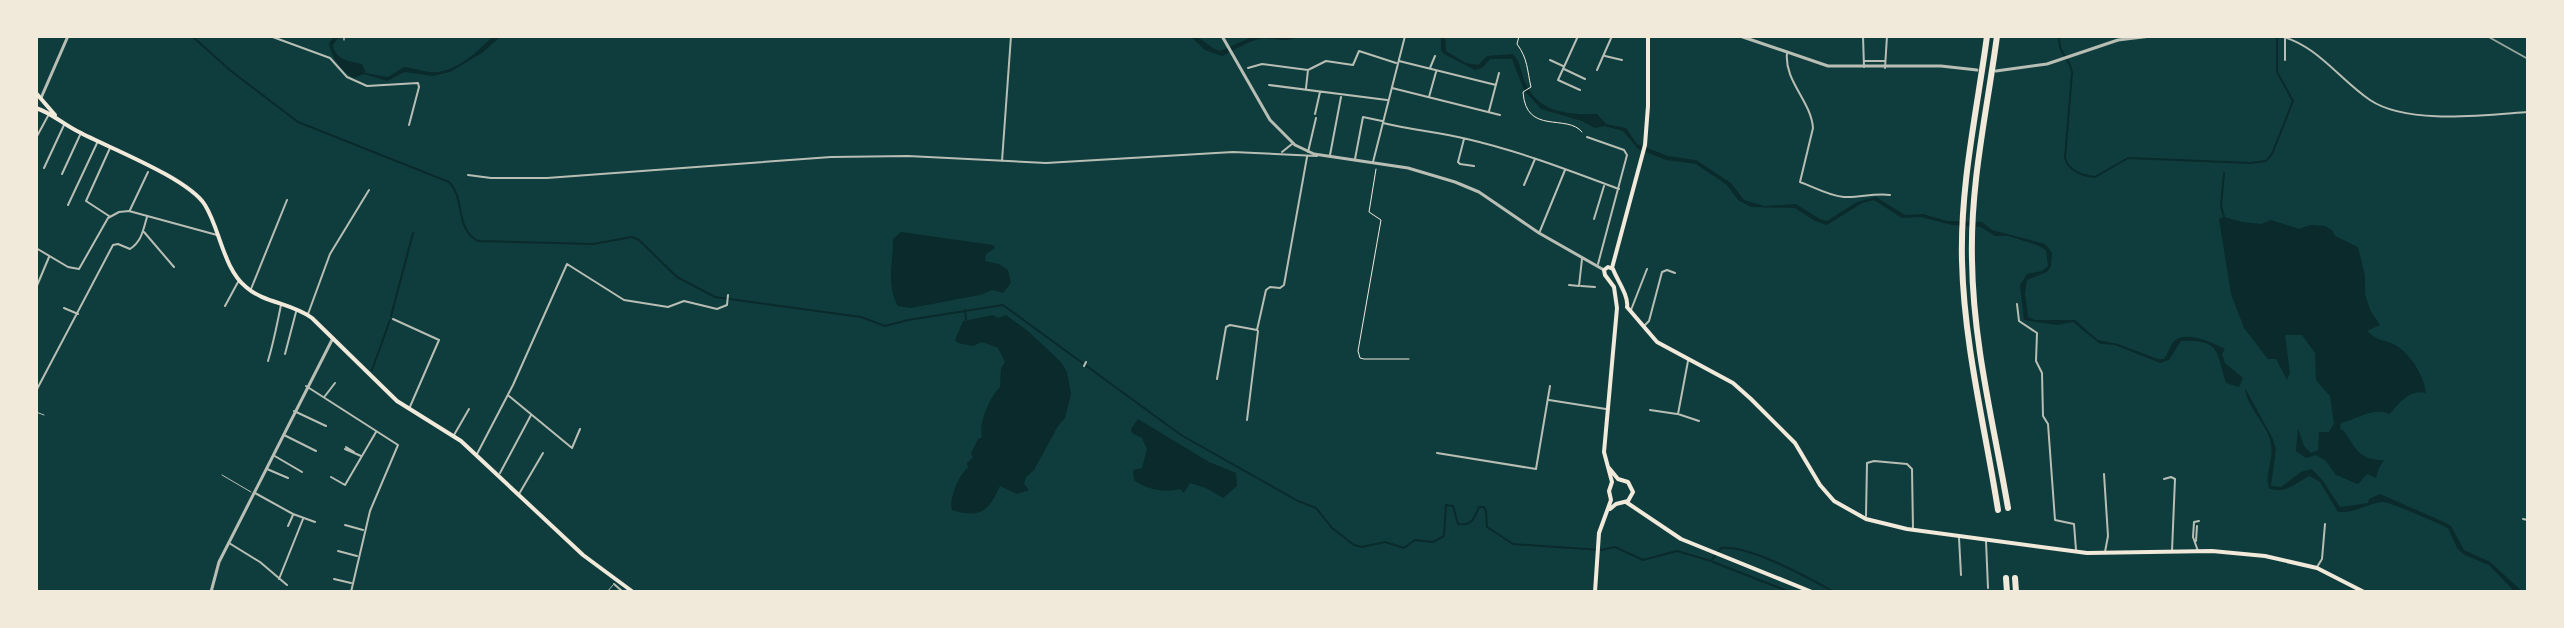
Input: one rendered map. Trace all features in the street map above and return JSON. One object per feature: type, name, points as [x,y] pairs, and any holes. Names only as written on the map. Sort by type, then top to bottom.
[{"type":"highway","points":[[1987,36],[1966,186],[1963,285],[1968,335],[1998,510]]},
{"type":"highway","points":[[1997,36],[1975,188],[1973,284],[1977,334],[2008,508]]},
{"type":"highway","points":[[2006,578],[2007,592]]},
{"type":"highway","points":[[2015,578],[2016,592]]},
{"type":"main road","points":[[1648,36],[1644,153],[1612,268],[1628,300],[1628,309],[1657,342],[1733,383],[1759,406],[1795,443],[1820,485],[1834,501],[1866,519],[1959,537],[2105,553],[2198,552],[2265,556],[2317,568],[2364,592]]},
{"type":"main road","points":[[36,92],[49,112],[65,124],[152,167],[197,196],[206,206],[240,281],[250,290],[307,315],[409,410],[454,435],[593,563],[625,591],[633,592]]},
{"type":"main road","points":[[41,100],[36,108],[49,112]]},
{"type":"main road","points":[[1595,592],[1599,533],[1611,498],[1604,452],[1617,308],[1614,285],[1604,270],[1612,268]]},
{"type":"main road","points":[[1617,308],[1628,309]]},
{"type":"main road","points":[[1607,466],[1630,484],[1643,512]]},
{"type":"main road","points":[[1611,485],[1621,480]]},
{"type":"main road","points":[[1626,502],[1632,494]]},
{"type":"main road","points":[[1611,498],[1619,503]]},
{"type":"main road","points":[[1608,511],[1626,502],[1675,535],[1812,592]]},
{"type":"street","points":[[41,100],[48,76],[68,36]]},
{"type":"street","points":[[270,36],[330,58],[347,77],[367,86],[418,83],[409,125]]},
{"type":"street","points":[[1002,162],[1011,36]]},
{"type":"street","points":[[1222,36],[1265,113],[1279,132],[1308,154]]},
{"type":"street","points":[[1375,162],[1405,36]]},
{"type":"street","points":[[1578,36],[1558,80],[1580,90]]},
{"type":"street","points":[[1597,70],[1612,36]]},
{"type":"street","points":[[1740,36],[1824,65],[1977,70]]},
{"type":"street","points":[[1863,36],[1864,67]]},
{"type":"street","points":[[1885,68],[1887,36]]},
{"type":"street","points":[[1996,71],[2039,66],[2118,40],[2151,36]]},
{"type":"street","points":[[2285,60],[2282,36],[2306,46],[2365,96],[2385,107],[2447,117],[2528,112]]},
{"type":"street","points":[[1248,68],[1262,64],[1308,70],[1326,61],[1353,65],[1359,51],[1496,85]]},
{"type":"street","points":[[1788,52],[1789,74],[1812,119],[1813,128],[1800,182],[1840,197],[1872,193],[1890,195]]},
{"type":"street","points":[[1604,55],[1622,60]]},
{"type":"street","points":[[1430,69],[1435,56]]},
{"type":"street","points":[[1550,60],[1585,79]]},
{"type":"street","points":[[1864,61],[1886,61]]},
{"type":"street","points":[[1305,89],[1308,70]]},
{"type":"street","points":[[1429,97],[1436,71]]},
{"type":"street","points":[[1489,112],[1499,73]]},
{"type":"street","points":[[36,92],[48,76]]},
{"type":"street","points":[[1269,85],[1388,100]]},
{"type":"street","points":[[1391,88],[1500,115]]},
{"type":"street","points":[[1247,420],[1266,290],[1270,287],[1282,288],[1285,283],[1320,91]]},
{"type":"street","points":[[1330,156],[1341,97]]},
{"type":"street","points":[[36,138],[49,112]]},
{"type":"street","points":[[1355,160],[1363,117],[1465,138],[1536,158],[1619,189]]},
{"type":"street","points":[[44,168],[65,124]]},
{"type":"street","points":[[62,174],[81,133]]},
{"type":"street","points":[[1587,137],[1627,152],[1598,265]]},
{"type":"street","points":[[1465,138],[1458,162],[1474,166]]},
{"type":"street","points":[[68,205],[98,141]]},
{"type":"street","points":[[1281,153],[1294,144]]},
{"type":"street","points":[[1289,154],[1294,144]]},
{"type":"street","points":[[110,147],[86,201],[110,217]]},
{"type":"street","points":[[468,175],[547,178],[831,157],[908,156],[1046,163],[1223,152],[1322,155],[1426,172],[1469,187],[1539,233],[1604,270]]},
{"type":"street","points":[[1524,185],[1536,158]]},
{"type":"street","points":[[1539,233],[1566,169]]},
{"type":"street","points":[[129,211],[148,172]]},
{"type":"street","points":[[1594,219],[1605,184]]},
{"type":"street","points":[[307,315],[330,254],[369,190]]},
{"type":"street","points":[[250,290],[287,200]]},
{"type":"street","points":[[36,248],[70,268],[80,268],[110,217],[129,211],[218,234]]},
{"type":"street","points":[[36,391],[113,245],[132,248],[144,231],[148,216]]},
{"type":"street","points":[[144,231],[174,267]]},
{"type":"street","points":[[36,288],[50,256]]},
{"type":"street","points":[[1579,286],[1582,258]]},
{"type":"street","points":[[477,455],[508,396],[567,264],[608,292],[634,302],[668,307],[684,301],[717,309],[727,303],[728,296]]},
{"type":"street","points":[[1628,309],[1635,304],[1647,269]]},
{"type":"street","points":[[1643,327],[1649,321],[1662,272],[1675,273]]},
{"type":"street","points":[[225,306],[240,281]]},
{"type":"street","points":[[1569,285],[1595,287]]},
{"type":"street","points":[[268,361],[278,330],[281,303]]},
{"type":"street","points":[[2017,304],[2019,321],[2037,333],[2036,361],[2042,373],[2043,416],[2048,424],[2055,520],[2074,524],[2076,551]]},
{"type":"street","points":[[64,308],[78,314]]},
{"type":"street","points":[[285,354],[298,309]]},
{"type":"street","points":[[393,319],[439,340],[409,410]]},
{"type":"street","points":[[1217,379],[1227,326],[1252,331],[1258,329]]},
{"type":"street","points":[[211,592],[216,568],[228,543],[333,338]]},
{"type":"street","points":[[1678,414],[1689,360]]},
{"type":"street","points":[[1084,366],[1086,362]]},
{"type":"street","points":[[324,397],[335,383]]},
{"type":"street","points":[[306,386],[398,446],[364,530],[351,592]]},
{"type":"street","points":[[1437,453],[1536,469],[1550,386]]},
{"type":"street","points":[[508,396],[572,448],[580,429]]},
{"type":"street","points":[[1548,400],[1607,410]]},
{"type":"street","points":[[454,435],[469,409]]},
{"type":"street","points":[[1650,410],[1699,421]]},
{"type":"street","points":[[294,411],[326,426]]},
{"type":"street","points":[[499,475],[531,414]]},
{"type":"street","points":[[331,477],[345,485],[377,431]]},
{"type":"street","points":[[282,434],[316,451]]},
{"type":"street","points":[[345,448],[362,456]]},
{"type":"street","points":[[519,494],[543,453]]},
{"type":"street","points":[[272,455],[302,472]]},
{"type":"street","points":[[1866,519],[1867,463],[1907,464],[1912,469],[1913,530]]},
{"type":"street","points":[[266,468],[288,478]]},
{"type":"street","points":[[2104,474],[2108,536],[2105,553]]},
{"type":"street","points":[[2164,479],[2175,479],[2172,552]]},
{"type":"street","points":[[253,492],[315,522]]},
{"type":"street","points":[[288,526],[293,514]]},
{"type":"street","points":[[279,579],[303,518]]},
{"type":"street","points":[[2523,519],[2528,520]]},
{"type":"street","points":[[2196,541],[2193,537],[2194,522],[2199,521]]},
{"type":"street","points":[[2317,568],[2322,559],[2325,524]]},
{"type":"street","points":[[345,525],[364,530]]},
{"type":"street","points":[[2197,526],[2198,552]]},
{"type":"street","points":[[1959,537],[1961,575]]},
{"type":"street","points":[[1987,540],[1988,588]]},
{"type":"street","points":[[228,543],[260,562],[287,585]]},
{"type":"street","points":[[338,551],[358,556]]},
{"type":"street","points":[[334,579],[352,584]]},
{"type":"street","points":[[614,584],[625,591]]},
{"type":"lane","points":[[36,412],[44,415]]},
{"type":"lane","points":[[222,475],[253,492]]},
{"type":"lane","points":[[607,592],[614,584]]},
{"type":"path","points":[[1519,36],[1517,44],[1527,59],[1531,88],[1524,92],[1524,100],[1533,114],[1550,123],[1577,126],[1587,137]]},
{"type":"path","points":[[1375,162],[1369,210],[1381,220],[1358,351],[1360,358],[1364,359],[1409,359]]},
{"type":"water","points":[[339,36],[333,45],[334,50],[340,57],[362,64],[366,73],[388,77],[404,67],[439,72],[457,66],[493,36],[501,36],[482,53],[450,72],[433,76],[405,72],[387,81],[364,74],[354,78],[345,72],[330,48],[329,43]]},
{"type":"water","points":[[1190,36],[1220,51],[1254,36],[1298,36],[1288,40],[1259,39],[1222,56],[1205,50]]},
{"type":"water","points":[[1441,36],[1445,36],[1446,51],[1466,63],[1478,65],[1487,56],[1513,54],[1528,89],[1543,104],[1563,112],[1597,114],[1606,124],[1626,128],[1637,144],[1668,156],[1696,160],[1731,183],[1744,200],[1764,206],[1796,204],[1827,221],[1857,202],[1876,197],[1905,215],[1923,214],[1947,221],[1982,222],[1992,230],[2045,244],[2052,253],[2051,266],[2047,272],[2027,280],[2028,317],[2035,320],[2075,320],[2098,340],[2118,344],[2158,359],[2164,359],[2179,338],[2200,339],[2225,349],[2222,354],[2225,363],[2243,378],[2239,387],[2226,383],[2215,350],[2204,342],[2181,341],[2169,360],[2160,363],[2115,345],[2100,344],[2073,322],[2057,325],[2024,320],[2020,285],[2027,274],[2042,271],[2048,266],[2046,250],[2037,245],[2008,236],[1995,236],[1981,227],[1952,225],[1921,217],[1902,218],[1874,200],[1862,203],[1827,225],[1795,208],[1751,207],[1738,200],[1727,185],[1696,164],[1666,160],[1638,149],[1623,131],[1605,126],[1595,128],[1541,109],[1524,90],[1512,59],[1490,59],[1482,68],[1475,70],[1444,54]]},
{"type":"water","points":[[2224,217],[2261,224],[2271,220],[2299,229],[2310,225],[2325,226],[2335,236],[2358,247],[2365,276],[2365,294],[2370,310],[2380,325],[2367,331],[2406,354],[2420,373],[2426,393],[2410,395],[2390,414],[2371,413],[2341,423],[2340,429],[2360,453],[2384,460],[2376,478],[2367,474],[2358,484],[2336,475],[2326,461],[2316,455],[2306,458],[2296,451],[2298,428],[2304,446],[2311,453],[2318,450],[2319,432],[2329,432],[2334,423],[2330,396],[2316,380],[2315,353],[2302,335],[2285,335],[2290,373],[2287,380],[2276,359],[2268,359],[2244,328],[2231,294],[2219,219]]},
{"type":"water","points":[[901,232],[993,245],[995,248],[986,254],[985,261],[1008,270],[1011,283],[1003,293],[992,290],[911,308],[898,306],[892,290],[891,274],[893,239]]},
{"type":"water","points":[[993,315],[998,318],[1006,315],[1061,362],[1067,372],[1071,394],[1065,418],[1034,470],[1026,477],[1024,484],[1029,490],[1017,494],[1000,486],[992,502],[982,511],[962,513],[952,510],[953,494],[968,468],[967,463],[973,457],[971,454],[978,439],[982,437],[983,418],[1000,387],[1001,368],[1005,362],[998,348],[982,342],[973,346],[955,340],[963,321]]},
{"type":"water","points":[[2245,388],[2276,449],[2271,486],[2281,487],[2301,472],[2312,469],[2340,507],[2368,503],[2369,499],[2380,494],[2451,526],[2464,550],[2490,562],[2523,592],[2515,592],[2489,565],[2463,554],[2448,528],[2404,509],[2382,502],[2338,512],[2320,482],[2309,476],[2285,489],[2269,488],[2272,451],[2269,438]]},
{"type":"water","points":[[1138,419],[1209,462],[1236,473],[1237,486],[1223,498],[1190,483],[1184,493],[1180,489],[1162,491],[1150,488],[1134,480],[1133,470],[1142,468],[1147,449],[1142,438],[1132,433],[1131,429]]},
{"type":"waterway","points":[[192,36],[231,71],[298,122],[449,182],[457,197],[466,229],[478,241],[593,244],[632,237],[639,240],[677,277],[715,297],[861,317],[885,326],[1003,305],[1181,435],[1298,501],[1316,508],[1332,528],[1354,545],[1362,547],[1385,542],[1404,548],[1415,540],[1433,542],[1444,536],[1446,505],[1453,506],[1458,524],[1472,521],[1479,507],[1484,507],[1487,527],[1513,544],[1601,550],[1615,547],[1643,560],[1677,551],[1711,561],[1721,548],[1733,548],[1778,563],[1834,592]]},
{"type":"waterway","points":[[2059,36],[2060,48],[2072,73],[2065,158],[2076,172],[2095,177],[2128,158],[2266,161],[2272,154],[2293,101],[2277,72],[2277,36]]},
{"type":"waterway","points":[[2224,173],[2221,206],[2224,217]]},
{"type":"waterway","points":[[391,316],[413,233]]},
{"type":"waterway","points":[[965,310],[966,319]]},
{"type":"waterway","points":[[372,370],[390,320]]},
{"type":"waterway","points":[[1713,562],[1790,592]]},
{"type":"railway","points":[[2487,36],[2528,59]]}]
